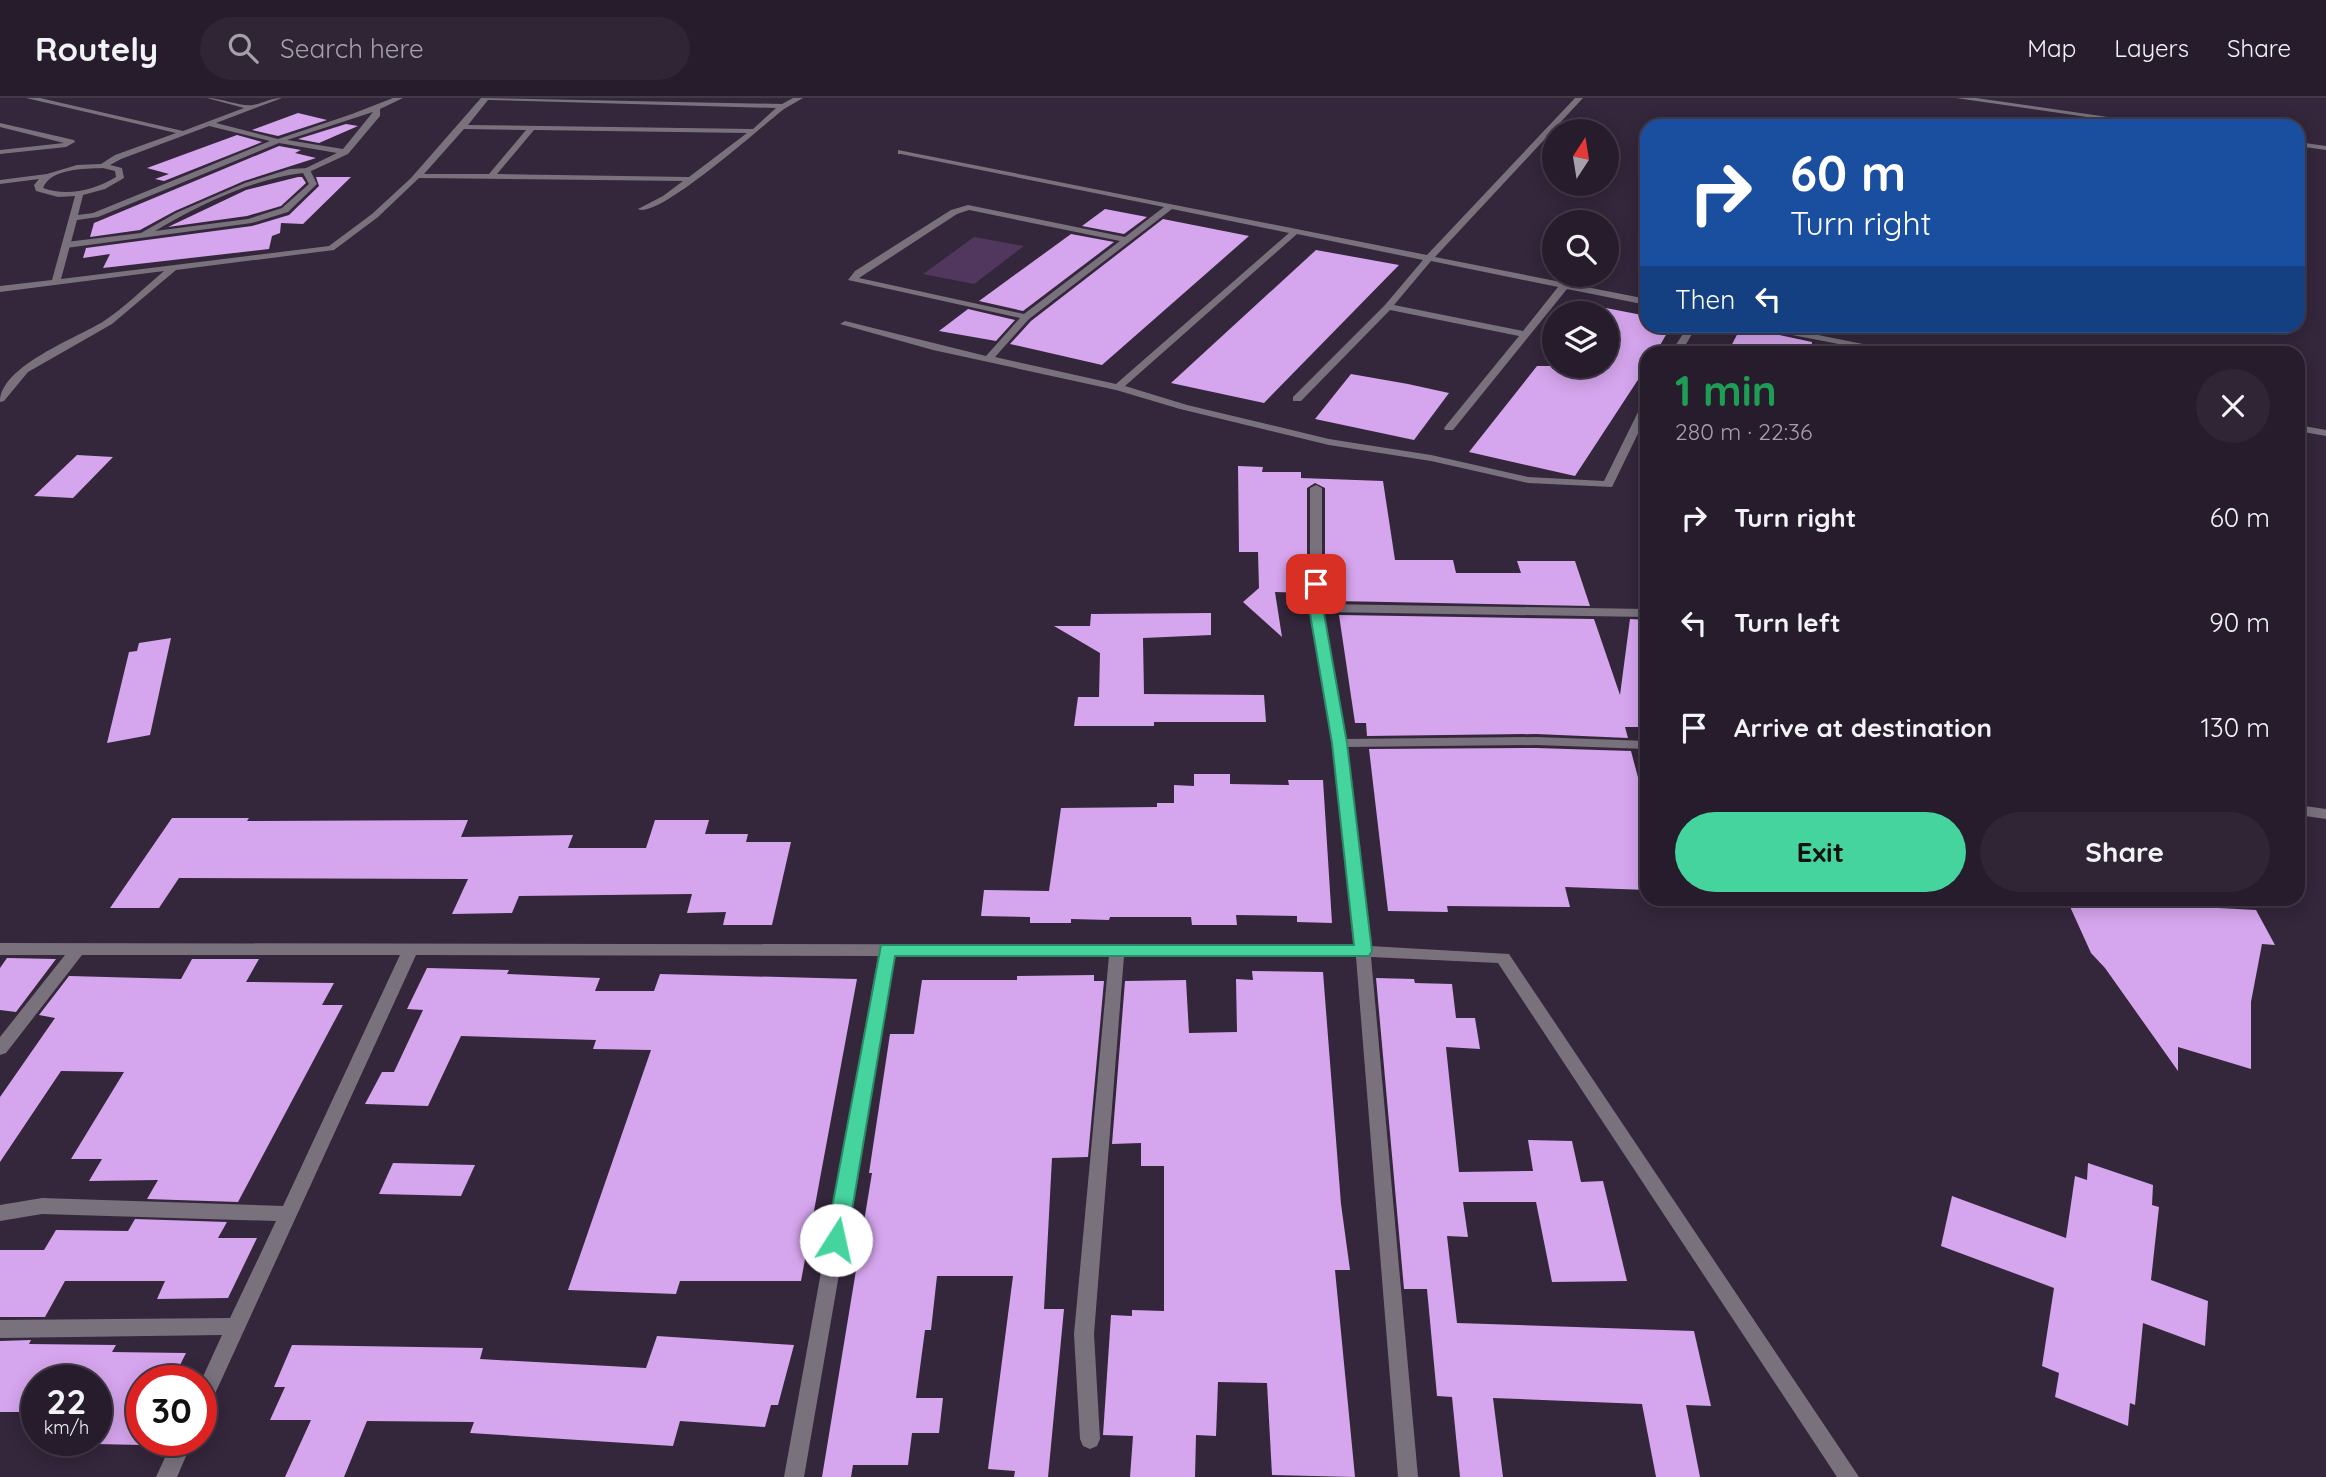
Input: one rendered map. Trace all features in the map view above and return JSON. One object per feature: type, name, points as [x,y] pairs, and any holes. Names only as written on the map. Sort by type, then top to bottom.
[{"type":"street","points":[[30,98],[179,131],[181,134]]},
{"type":"street","points":[[211,98],[253,107]]},
{"type":"street","points":[[103,166],[118,157],[278,98]]},
{"type":"street","points":[[73,218],[95,215],[278,141],[376,109],[399,98]]},
{"type":"street","points":[[0,289],[331,247],[365,226],[418,176],[486,98],[783,106]]},
{"type":"street","points":[[642,209],[666,198],[688,178],[755,131],[783,106],[799,98]]},
{"type":"street","points":[[1297,398],[1388,307],[1429,258],[1579,98]]},
{"type":"street","points":[[1960,98],[2114,119]]},
{"type":"street","points":[[145,233],[159,224],[240,188],[290,170],[306,170],[345,152],[377,114],[376,109]]},
{"type":"street","points":[[208,124],[278,141],[345,152]]},
{"type":"street","points":[[0,125],[71,142],[0,152]]},
{"type":"street","points":[[462,127],[755,131]]},
{"type":"street","points":[[492,176],[531,129]]},
{"type":"street","points":[[2305,145],[2326,148]]},
{"type":"street","points":[[901,152],[1542,281]]},
{"type":"street","points":[[103,166],[119,170],[120,178],[105,186],[80,192],[54,193],[39,188],[38,185],[50,176],[76,168],[103,166]]},
{"type":"street","points":[[66,245],[145,233],[235,224],[285,210],[313,184],[306,170]]},
{"type":"street","points":[[0,182],[50,176]]},
{"type":"street","points":[[418,176],[688,178]]},
{"type":"street","points":[[56,281],[80,192]]},
{"type":"street","points":[[989,358],[1026,317],[1171,206]]},
{"type":"street","points":[[1026,317],[853,280],[858,273],[954,212],[968,207],[1126,240]]},
{"type":"street","points":[[1118,387],[1296,231]]},
{"type":"street","points":[[0,399],[24,370],[109,322],[174,267]]},
{"type":"street","points":[[1449,428],[1563,287]]},
{"type":"street","points":[[1569,287],[1640,301]]},
{"type":"street","points":[[1388,307],[1524,334]]},
{"type":"street","points":[[845,324],[1118,387],[1184,407],[1329,442],[1431,458],[1528,480],[1608,485],[1640,419]]},
{"type":"street","points":[[1798,333],[1866,346]]},
{"type":"street","points":[[2305,429],[2326,433]]},
{"type":"street","points":[[1316,488],[1316,608],[1339,743],[1363,951],[1408,1477]]},
{"type":"street","points":[[1316,608],[1640,613]]},
{"type":"street","points":[[1339,743],[1536,741],[1640,745]]},
{"type":"street","points":[[2305,811],[2326,814]]},
{"type":"street","points":[[0,949],[1363,951],[1503,958],[1849,1477]]},
{"type":"street","points":[[0,1048],[78,949]]},
{"type":"street","points":[[217,1367],[411,949]]},
{"type":"street","points":[[794,1477],[887,950]]},
{"type":"street","points":[[1090,1439],[1084,1334],[1117,951]]},
{"type":"street","points":[[0,1213],[42,1206],[288,1214]]},
{"type":"street","points":[[0,1329],[236,1326]]},
{"type":"street","points":[[166,1477],[176,1456]]},
{"type":"shaded area","points":[[974,237],[1024,246],[974,284],[923,274]]},
{"type":"building","points":[[298,113],[327,120],[278,136],[252,130]]},
{"type":"building","points":[[346,124],[358,126],[319,143],[298,139]]},
{"type":"building","points":[[237,135],[262,142],[164,181],[155,179],[169,174],[147,168]]},
{"type":"building","points":[[279,146],[301,150],[295,153],[316,158],[244,181],[175,211],[140,230],[90,237],[94,223]]},
{"type":"building","points":[[302,177],[306,183],[281,206],[247,216],[168,227],[246,190]]},
{"type":"building","points":[[316,177],[351,177],[303,224],[281,223],[280,233],[272,236],[269,249],[103,268],[110,254],[83,258],[86,248],[252,226],[289,215],[319,186]]},
{"type":"building","points":[[1105,209],[1147,217],[1124,234],[1082,226]]},
{"type":"building","points":[[1163,219],[1249,236],[1102,365],[1010,344],[1031,321]]},
{"type":"building","points":[[1071,234],[1114,242],[1023,311],[979,301]]},
{"type":"building","points":[[1316,250],[1399,265],[1264,403],[1171,383]]},
{"type":"building","points":[[968,309],[1015,320],[996,341],[939,331]]},
{"type":"building","points":[[1619,311],[1640,315],[1640,333],[1667,333],[1660,346],[1640,346],[1640,377],[1575,476],[1469,452],[1537,366],[1542,366],[1542,378],[1619,378]]},
{"type":"building","points":[[1738,333],[1769,333],[1812,342],[1812,346],[1731,346]]},
{"type":"building","points":[[1351,374],[1449,393],[1414,440],[1315,419]]},
{"type":"building","points":[[77,455],[113,457],[73,498],[34,496]]},
{"type":"building","points":[[1238,466],[1263,467],[1262,472],[1301,472],[1301,478],[1383,481],[1395,560],[1453,560],[1456,573],[1521,573],[1517,561],[1575,561],[1590,606],[1335,601],[1334,593],[1325,593],[1325,488],[1315,483],[1307,488],[1307,593],[1275,592],[1282,637],[1243,602],[1259,588],[1258,552],[1239,552]]},
{"type":"building","points":[[1211,613],[1211,635],[1143,638],[1144,694],[1264,695],[1266,722],[1154,722],[1154,726],[1074,726],[1078,697],[1099,697],[1100,653],[1054,626],[1090,626],[1091,614]]},
{"type":"building","points":[[1339,615],[1594,619],[1620,695],[1630,619],[1640,620],[1640,727],[1625,727],[1628,738],[1536,734],[1367,736],[1366,723],[1355,723]]},
{"type":"building","points":[[171,638],[150,735],[107,743],[129,652],[137,651],[139,643]]},
{"type":"building","points":[[1536,748],[1631,751],[1640,785],[1640,890],[1565,887],[1570,907],[1447,906],[1448,912],[1388,911],[1369,749]]},
{"type":"building","points":[[1194,774],[1230,774],[1230,784],[1289,785],[1288,780],[1323,780],[1332,923],[1297,922],[1297,916],[1236,915],[1237,925],[1192,925],[1191,917],[1110,917],[1109,920],[1071,919],[1071,923],[1030,923],[1030,917],[981,916],[984,890],[1049,891],[1061,808],[1157,807],[1157,803],[1174,803],[1174,785],[1194,786]]},
{"type":"building","points":[[172,818],[249,818],[247,821],[468,820],[461,837],[573,835],[568,848],[646,848],[655,820],[709,820],[705,834],[748,834],[746,842],[791,842],[772,925],[723,925],[726,912],[687,913],[692,894],[519,896],[512,913],[452,914],[468,879],[179,878],[159,908],[110,908]]},
{"type":"building","points":[[2070,906],[2180,906],[2256,910],[2275,945],[2262,944],[2251,1002],[2251,1069],[2178,1047],[2178,1071],[2105,968],[2091,953]]},
{"type":"building","points":[[7,958],[56,959],[16,1012],[0,1010],[0,968]]},
{"type":"building","points":[[192,959],[259,959],[246,982],[334,983],[322,1005],[343,1005],[238,1202],[147,1199],[158,1180],[89,1181],[102,1159],[71,1159],[124,1072],[61,1071],[0,1162],[0,1097],[55,1018],[39,1015],[69,976],[181,979]]},
{"type":"building","points":[[427,968],[509,970],[507,974],[600,978],[595,991],[654,991],[660,974],[857,979],[801,1281],[680,1281],[676,1294],[568,1290],[651,1050],[593,1049],[596,1040],[461,1036],[428,1106],[365,1104],[382,1072],[394,1072],[423,1010],[407,1009]]},
{"type":"building","points":[[1252,971],[1323,972],[1341,1204],[1350,1270],[1335,1270],[1355,1477],[1272,1475],[1267,1383],[1218,1382],[1216,1436],[1196,1435],[1195,1477],[1130,1477],[1133,1436],[1103,1435],[1111,1315],[1132,1316],[1132,1310],[1164,1311],[1164,1166],[1141,1166],[1141,1143],[1112,1144],[1125,981],[1186,980],[1189,1033],[1237,1032],[1236,979],[1253,980]]},
{"type":"building","points":[[1094,975],[1094,981],[1104,981],[1088,1157],[1052,1158],[1044,1309],[1064,1309],[1048,1477],[1014,1477],[1015,1471],[988,1469],[1013,1276],[937,1276],[931,1330],[925,1330],[916,1398],[943,1398],[939,1433],[912,1433],[908,1465],[853,1465],[851,1477],[822,1477],[872,1173],[869,1173],[890,1034],[914,1034],[922,980],[1017,980],[1017,976]]},
{"type":"building","points":[[1376,978],[1452,984],[1456,1018],[1475,1018],[1480,1049],[1446,1047],[1459,1172],[1533,1171],[1528,1140],[1572,1141],[1581,1182],[1603,1181],[1627,1281],[1552,1282],[1536,1202],[1463,1202],[1468,1237],[1447,1236],[1457,1323],[1694,1331],[1711,1406],[1686,1405],[1700,1477],[1656,1477],[1642,1404],[1493,1398],[1503,1477],[1460,1477],[1452,1397],[1437,1396],[1427,1289],[1404,1289]]},
{"type":"building","points":[[393,1163],[475,1165],[461,1196],[379,1194]]},
{"type":"building","points":[[2088,1163],[2153,1185],[2152,1205],[2159,1207],[2151,1280],[2208,1301],[2205,1346],[2143,1323],[2135,1405],[2130,1403],[2128,1426],[2055,1397],[2059,1373],[2042,1366],[2054,1288],[1941,1246],[1952,1196],[2066,1238],[2075,1176],[2087,1180]]},
{"type":"building","points":[[135,1219],[227,1222],[218,1238],[257,1238],[228,1298],[157,1299],[165,1281],[65,1281],[45,1317],[0,1317],[0,1250],[44,1250],[56,1230],[128,1231]]},
{"type":"building","points":[[657,1336],[794,1345],[778,1405],[771,1405],[765,1427],[680,1421],[673,1446],[470,1433],[474,1422],[367,1421],[344,1477],[285,1477],[311,1420],[270,1420],[285,1387],[274,1387],[292,1345],[483,1348],[480,1359],[646,1368]]},
{"type":"building","points":[[0,1341],[116,1345],[112,1352],[186,1353],[180,1365],[126,1365],[126,1445],[112,1444],[112,1365],[21,1365],[21,1412],[0,1412]]},
{"type":"route","points":[[836,1240],[887,950],[1363,951],[1339,743],[1316,608],[1316,584]]}]
